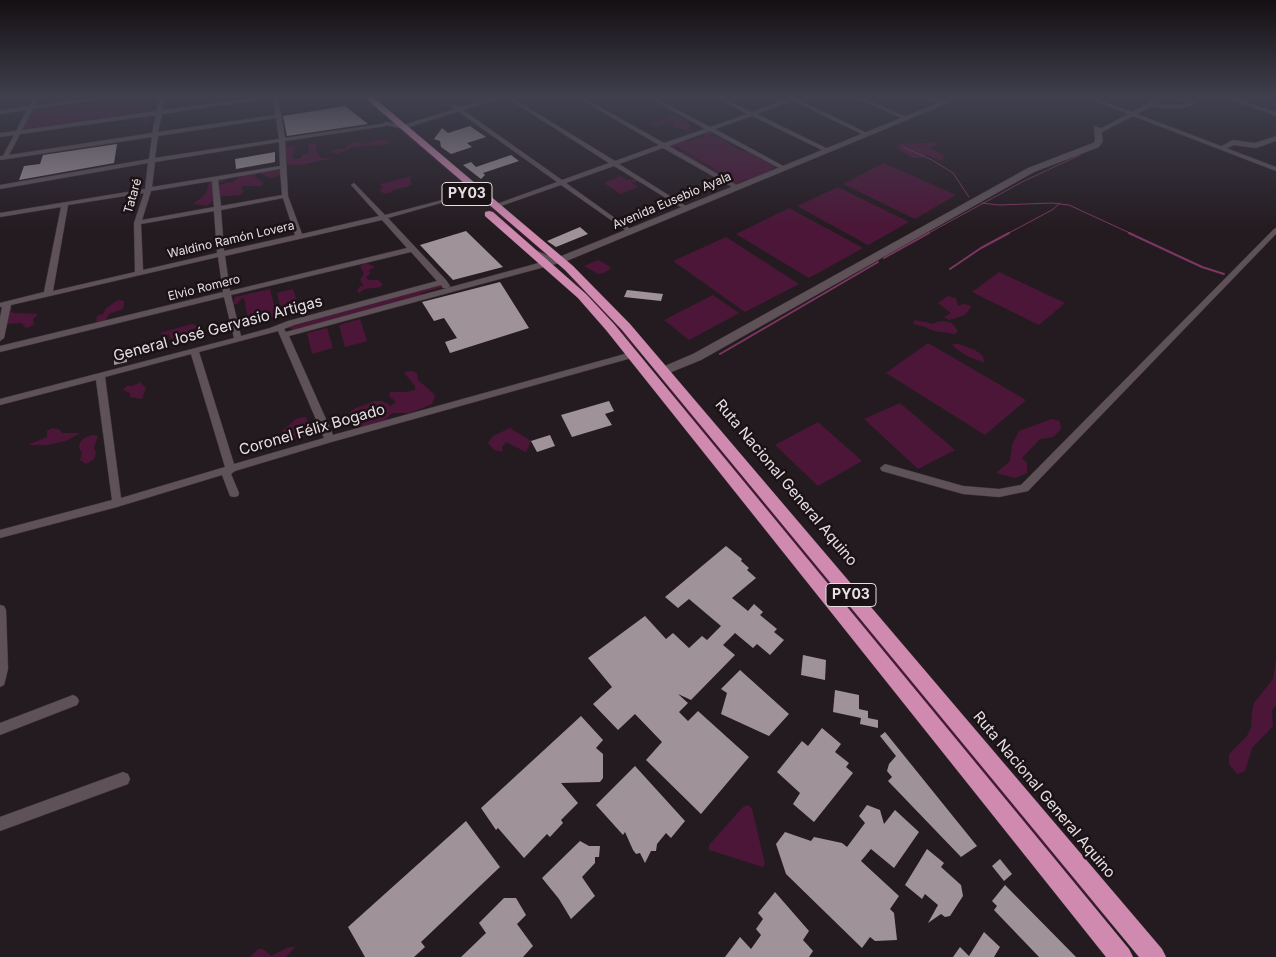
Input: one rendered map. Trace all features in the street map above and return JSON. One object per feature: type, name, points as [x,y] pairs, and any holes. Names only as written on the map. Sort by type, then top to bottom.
[{"type":"highway","name":"Ruta Nacional General Aquino","points":[[405,141],[533,252]]},
{"type":"highway","name":"Ruta Nacional General Aquino","points":[[419,141],[496,206],[553,262],[632,355],[1123,957]]},
{"type":"highway","name":"Ruta Nacional General Aquino","points":[[553,262],[590,288],[664,372],[1154,957]]},
{"type":"street","points":[[2,158],[11,141]]},
{"type":"street","points":[[2,158],[113,141]]},
{"type":"street","name":"Tataré","points":[[139,273],[138,223],[148,190],[154,141]]},
{"type":"street","points":[[0,187],[278,141]]},
{"type":"street","points":[[282,141],[285,196],[299,236]]},
{"type":"street","points":[[504,141],[631,232]]},
{"type":"street","points":[[578,141],[687,209]]},
{"type":"street","points":[[654,141],[736,187]]},
{"type":"street","points":[[496,206],[677,141]]},
{"type":"street","points":[[733,141],[783,168]]},
{"type":"street","points":[[807,141],[826,150]]},
{"type":"street","name":"Avenida Eusebio Ayala","points":[[553,262],[631,232],[849,141]]},
{"type":"street","points":[[664,372],[697,357],[1031,170],[1096,145],[1099,141]]},
{"type":"street","points":[[1204,141],[1276,169]]},
{"type":"street","points":[[1210,141],[1213,144]]},
{"type":"street","points":[[1222,148],[1233,142],[1256,146],[1269,141]]},
{"type":"street","points":[[0,215],[284,166]]},
{"type":"street","points":[[215,179],[221,254],[227,294],[238,339]]},
{"type":"street","points":[[354,185],[450,290]]},
{"type":"street","name":"Waldino Ramón Lovera","points":[[4,305],[384,217],[467,194]]},
{"type":"street","points":[[138,223],[285,196]]},
{"type":"street","points":[[48,294],[65,205]]},
{"type":"street","points":[[885,468],[963,490],[999,493],[1024,488],[1276,230]]},
{"type":"street","name":"Elvio Romero","points":[[0,349],[412,249]]},
{"type":"street","points":[[533,252],[553,262]]},
{"type":"street","name":"General José Gervasio Artigas","points":[[0,402],[194,350],[282,331],[450,290],[553,262]]},
{"type":"street","name":"General José Gervasio Artigas","points":[[282,331],[443,282]]},
{"type":"street","points":[[0,338],[4,305]]},
{"type":"street","points":[[282,331],[330,440]]},
{"type":"street","points":[[194,350],[234,493]]},
{"type":"street","name":"Coronel Félix Bogado","points":[[0,534],[117,503],[330,440],[632,355]]},
{"type":"street","points":[[100,376],[117,503]]},
{"type":"street","points":[[0,610],[2,669],[0,681]]},
{"type":"street","points":[[0,729],[74,701]]},
{"type":"street","points":[[0,824],[123,779]]},
{"type":"street","points":[[1123,957],[1135,936]]},
{"type":"shaded area","points":[[377,141],[395,143],[353,147],[337,154],[330,152],[337,149],[345,149],[347,145],[354,142],[364,144]]},
{"type":"shaded area","points":[[412,141],[414,141],[546,255]]},
{"type":"shaded area","points":[[676,141],[725,141],[735,148],[750,153],[775,167],[757,177],[733,186],[677,152],[684,152],[713,170],[720,172],[676,146],[669,149],[667,143]]},
{"type":"shaded area","points":[[932,142],[936,144],[935,146],[929,148],[944,155],[943,161],[926,155],[922,158],[913,158],[896,148],[901,143],[906,145],[910,143]]},
{"type":"shaded area","points":[[315,143],[317,146],[315,149],[321,158],[334,158],[300,165],[287,164],[287,160],[284,157],[285,147],[297,146],[294,148],[295,152],[291,155],[293,158],[298,159],[303,154],[309,153],[308,145]]},
{"type":"shaded area","points":[[884,163],[956,195],[915,219],[843,184]]},
{"type":"shaded area","points":[[259,171],[280,171],[283,174],[271,178],[258,173],[254,176],[264,183],[262,186],[243,186],[241,188],[244,192],[240,195],[219,197],[207,206],[193,204],[206,194],[210,180],[229,176],[225,181],[217,184],[220,185],[234,181],[240,176]]},
{"type":"shaded area","points":[[412,176],[410,180],[412,184],[407,187],[396,189],[389,193],[383,193],[379,190],[383,188],[380,184]]},
{"type":"shaded area","points":[[621,176],[627,180],[636,179],[637,182],[632,183],[638,187],[620,194],[604,183]]},
{"type":"shaded area","points":[[838,187],[909,222],[868,245],[797,206]]},
{"type":"shaded area","points":[[789,208],[863,248],[809,278],[736,234]]},
{"type":"shaded area","points":[[726,237],[799,284],[745,312],[673,261]]},
{"type":"shaded area","points":[[598,260],[611,268],[604,273],[598,274],[584,266]]},
{"type":"shaded area","points":[[366,263],[375,267],[369,270],[370,274],[366,277],[368,280],[378,280],[383,284],[380,287],[365,289],[359,293],[357,291],[360,286],[364,286],[360,280],[364,274],[360,266]]},
{"type":"shaded area","points":[[561,268],[589,295],[642,353],[1114,925],[1111,925],[986,776],[728,463],[641,354]]},
{"type":"shaded area","points":[[999,272],[1065,303],[1039,325],[972,292]]},
{"type":"shaded area","points":[[442,285],[443,287],[421,293],[421,295],[356,314],[293,330],[289,327],[430,286]]},
{"type":"shaded area","points":[[270,289],[277,317],[249,324],[244,298],[237,304],[232,305],[235,297]]},
{"type":"shaded area","points":[[293,289],[297,302],[280,306],[277,293]]},
{"type":"shaded area","points":[[713,295],[739,313],[689,340],[664,320]]},
{"type":"shaded area","points":[[948,296],[956,298],[958,306],[963,304],[970,305],[971,307],[965,315],[949,320],[944,317],[951,313],[938,303]]},
{"type":"shaded area","points":[[118,300],[124,301],[123,309],[109,314],[105,321],[96,322],[97,316],[103,314],[106,308]]},
{"type":"shaded area","points":[[10,307],[12,308],[11,312],[14,313],[38,314],[33,319],[34,324],[26,328],[21,323],[8,324],[5,322]]},
{"type":"shaded area","points":[[360,319],[367,341],[345,347],[339,325]]},
{"type":"shaded area","points":[[915,320],[934,324],[943,321],[952,323],[958,331],[955,334],[934,331],[913,324]]},
{"type":"shaded area","points":[[192,324],[199,326],[178,338],[170,339],[169,334],[164,336],[160,333]]},
{"type":"shaded area","points":[[327,328],[333,348],[312,354],[307,333]]},
{"type":"shaded area","points":[[928,343],[1026,400],[985,435],[886,373]]},
{"type":"shaded area","points":[[952,344],[959,344],[975,350],[983,356],[984,362],[967,356]]},
{"type":"shaded area","points":[[412,371],[417,373],[418,380],[434,394],[435,397],[432,404],[410,413],[392,413],[385,420],[366,427],[357,428],[349,425],[348,420],[351,411],[356,408],[375,401],[382,401],[391,406],[396,402],[389,396],[390,392],[415,390],[415,386],[405,374],[405,372]]},
{"type":"shaded area","points":[[140,382],[146,388],[142,399],[130,397],[130,393],[123,390],[127,386],[133,386]]},
{"type":"shaded area","points":[[900,403],[955,450],[918,469],[864,419]]},
{"type":"shaded area","points":[[306,417],[311,430],[303,437],[293,438],[282,431],[296,419]]},
{"type":"shaded area","points":[[1051,419],[1059,421],[1060,430],[1053,437],[1040,439],[1022,458],[1027,463],[1027,473],[1015,478],[996,473],[1010,461],[1012,445],[1019,431]]},
{"type":"shaded area","points":[[818,422],[862,461],[818,486],[775,445]]},
{"type":"shaded area","points":[[52,428],[59,429],[62,433],[80,433],[66,441],[47,445],[28,445],[47,437],[47,431]]},
{"type":"shaded area","points":[[510,428],[531,441],[526,452],[506,442],[502,447],[503,452],[494,450],[488,443],[493,436]]},
{"type":"shaded area","points":[[92,435],[98,436],[94,447],[96,453],[94,459],[86,464],[80,460],[82,453],[79,448],[80,443],[84,438]]},
{"type":"shaded area","points":[[1276,659],[1276,705],[1272,710],[1273,726],[1252,748],[1245,771],[1237,774],[1229,764],[1229,754],[1247,736],[1251,728],[1254,703],[1273,679]]},
{"type":"shaded area","points":[[748,805],[752,809],[765,864],[763,867],[709,850],[709,845],[743,807]]},
{"type":"shaded area","points":[[289,947],[295,947],[286,957],[250,957],[258,949],[263,949],[271,956]]},
{"type":"building","points":[[440,141],[474,141],[467,143],[472,147],[451,154],[441,147]]},
{"type":"building","points":[[117,144],[114,163],[19,180],[24,166],[40,164],[43,155]]},
{"type":"building","points":[[275,152],[275,162],[236,169],[235,159]]},
{"type":"building","points":[[511,155],[519,161],[483,173],[485,175],[481,179],[463,165],[471,162],[476,167]]},
{"type":"building","points":[[580,227],[588,234],[556,247],[547,241]]},
{"type":"building","points":[[466,231],[503,267],[453,280],[420,245]]},
{"type":"building","points":[[500,282],[529,328],[450,353],[445,342],[457,338],[444,318],[434,321],[422,302]]},
{"type":"building","points":[[627,290],[663,294],[661,301],[624,297]]},
{"type":"building","points":[[127,352],[127,362],[114,365],[114,355]]},
{"type":"building","points":[[609,401],[614,411],[605,414],[612,425],[572,437],[561,415]]},
{"type":"building","points":[[550,435],[555,446],[537,452],[531,441]]},
{"type":"building","points":[[726,546],[742,559],[741,561],[749,568],[747,570],[756,578],[732,598],[748,611],[754,604],[763,612],[760,615],[777,629],[774,632],[784,640],[770,655],[757,644],[753,648],[735,633],[723,645],[735,655],[691,700],[678,694],[688,703],[679,712],[688,721],[698,711],[749,757],[701,814],[646,760],[662,742],[635,714],[618,730],[593,704],[612,687],[588,658],[645,616],[666,639],[673,633],[689,648],[702,636],[707,640],[721,626],[689,599],[678,608],[665,597]]},
{"type":"building","points":[[803,655],[826,660],[825,680],[801,675]]},
{"type":"building","points":[[740,670],[789,714],[769,736],[721,714],[727,693],[721,689]]},
{"type":"building","points":[[835,690],[859,695],[859,709],[868,711],[868,718],[878,720],[878,728],[860,724],[861,718],[833,712]]},
{"type":"building","points":[[581,716],[603,740],[596,748],[603,754],[603,778],[600,782],[561,783],[578,803],[561,820],[563,823],[550,837],[547,834],[524,858],[498,828],[496,830],[481,808]]},
{"type":"building","points":[[822,728],[841,744],[835,752],[849,763],[846,767],[853,773],[814,822],[793,804],[800,793],[777,772],[802,741],[808,746]]},
{"type":"building","points":[[885,732],[977,846],[961,857],[888,781],[892,777],[887,771],[889,764],[896,756],[880,736]]},
{"type":"building","points":[[635,766],[685,821],[671,838],[666,833],[657,844],[656,851],[651,851],[645,863],[640,853],[636,854],[633,850],[625,832],[623,835],[596,805]]},
{"type":"building","points":[[867,805],[880,810],[884,824],[895,810],[919,832],[894,868],[871,849],[861,861],[899,896],[890,909],[894,913],[897,940],[875,941],[870,937],[862,948],[786,874],[776,844],[785,832],[811,841],[814,837],[842,843],[847,847],[865,823],[859,816]]},
{"type":"building","points":[[466,821],[500,867],[421,942],[425,947],[414,957],[365,957],[348,927]]},
{"type":"building","points":[[580,841],[589,846],[600,846],[599,857],[595,857],[595,863],[582,877],[595,896],[571,919],[559,899],[542,878]]},
{"type":"building","points":[[927,849],[944,863],[941,867],[961,885],[963,896],[950,916],[945,917],[941,914],[928,923],[938,905],[925,894],[922,899],[905,885]]},
{"type":"building","points":[[1000,859],[1012,874],[1004,881],[992,866]]},
{"type":"building","points":[[1005,885],[1076,957],[1039,957],[994,910],[997,906],[992,901]]},
{"type":"building","points":[[775,892],[809,931],[803,940],[813,951],[809,957],[725,957],[740,937],[751,949],[761,935],[756,929],[763,919],[758,913]]},
{"type":"building","points":[[504,898],[516,898],[526,915],[517,924],[533,946],[523,957],[461,957],[486,933],[479,923]]},
{"type":"building","points":[[984,932],[1000,947],[994,957],[953,957],[960,947],[969,956]]},
{"type":"waterway","points":[[903,147],[932,160],[953,173],[969,197]]},
{"type":"waterway","points":[[1060,156],[1081,148]]},
{"type":"waterway","points":[[983,203],[1022,182],[1080,155]]},
{"type":"waterway","points":[[927,234],[983,203]]},
{"type":"waterway","points":[[983,203],[999,205],[1059,204]]},
{"type":"waterway","points":[[1007,234],[1052,210],[1059,204]]},
{"type":"waterway","points":[[1059,204],[1069,205],[1132,234]]},
{"type":"waterway","points":[[884,258],[929,233]]},
{"type":"waterway","points":[[950,269],[981,248],[1009,233]]},
{"type":"waterway","points":[[1129,233],[1202,267],[1224,274]]},
{"type":"waterway","points":[[720,354],[878,262]]}]
